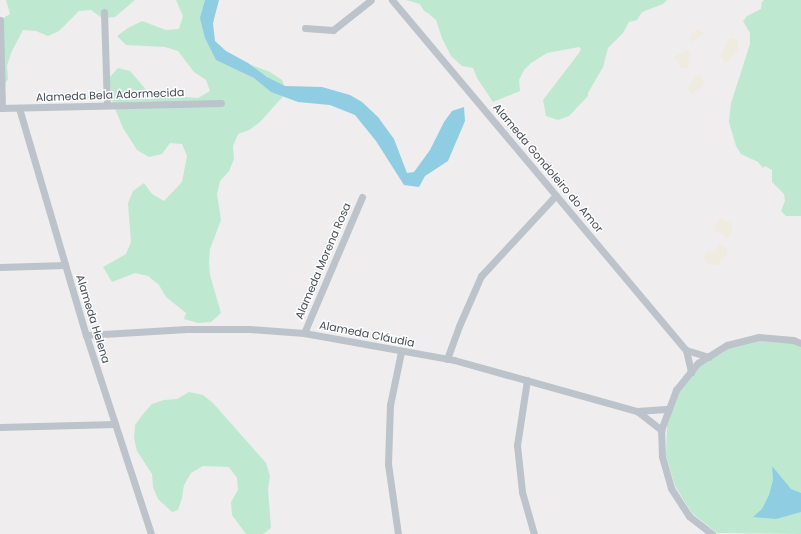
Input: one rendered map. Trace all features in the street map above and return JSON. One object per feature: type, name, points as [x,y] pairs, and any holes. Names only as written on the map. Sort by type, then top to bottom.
[{"type":"street","points":[[305,28],[333,30],[372,0]]},
{"type":"street","name":"Alameda Gondoleiro do Amor","points":[[392,0],[686,350],[691,372]]},
{"type":"street","points":[[104,12],[108,105]]},
{"type":"street","points":[[0,20],[1,108]]},
{"type":"street","name":"Alameda Bela Adormecida","points":[[1,108],[221,103]]},
{"type":"street","name":"Alameda Helena","points":[[19,108],[86,335],[151,534]]},
{"type":"street","points":[[447,359],[459,326],[481,276],[556,195]]},
{"type":"street","name":"Alameda Morena Rosa","points":[[304,333],[362,196]]},
{"type":"street","points":[[0,267],[65,265]]},
{"type":"street","name":"Alameda Cláudia","points":[[86,335],[187,329],[248,329],[304,333],[337,338],[401,352],[447,359],[637,411]]},
{"type":"street","points":[[712,534],[689,516],[671,488],[662,456],[661,430],[676,390],[698,363],[727,345],[759,337],[793,340],[801,343]]},
{"type":"street","points":[[686,350],[709,356]]},
{"type":"street","points":[[398,534],[388,464],[390,405],[401,352]]},
{"type":"street","points":[[527,380],[516,445],[522,492],[534,534]]},
{"type":"street","points":[[637,411],[669,409]]},
{"type":"street","points":[[637,411],[661,430]]},
{"type":"street","points":[[0,427],[115,424]]},
{"type":"green space","points":[[6,0],[135,0],[115,17],[102,18],[91,10],[79,11],[59,31],[48,36],[36,31],[23,30],[11,53],[7,66],[8,79],[1,90],[0,20],[10,14]]},
{"type":"green space","points":[[176,0],[218,0],[212,27],[213,40],[233,58],[270,72],[282,80],[287,92],[260,122],[249,130],[238,134],[233,146],[234,159],[229,171],[220,181],[217,194],[221,220],[210,249],[209,262],[210,275],[221,313],[211,322],[198,323],[184,319],[186,313],[166,297],[159,285],[148,276],[135,273],[112,282],[103,267],[126,254],[131,242],[128,203],[133,191],[144,183],[152,194],[164,201],[182,182],[187,156],[182,144],[170,143],[162,154],[149,157],[137,150],[123,128],[113,104],[109,78],[118,68],[130,71],[148,92],[159,97],[172,96],[198,98],[210,91],[206,80],[194,72],[178,51],[165,47],[126,45],[117,36],[128,28],[142,21],[166,30],[179,29],[183,16]]},
{"type":"green space","points":[[406,0],[667,0],[663,4],[642,12],[637,20],[629,22],[623,33],[608,48],[603,67],[588,93],[588,96],[569,116],[558,120],[546,116],[543,100],[579,53],[581,49],[579,47],[547,53],[531,63],[524,70],[519,80],[520,91],[493,102],[477,78],[473,68],[462,66],[451,56],[442,38],[436,20],[424,11],[420,4]]},
{"type":"green space","points":[[764,0],[801,0],[801,216],[786,216],[781,211],[785,201],[784,194],[772,182],[772,170],[765,166],[763,168],[758,162],[741,154],[736,146],[729,122],[731,103],[750,44],[750,33],[743,21],[747,16],[761,9],[762,2]]},
{"type":"green space","points":[[760,341],[792,343],[801,347],[801,534],[717,533],[692,513],[675,486],[666,456],[667,424],[679,392],[701,366],[728,349]]},
{"type":"green space","points":[[189,392],[203,395],[213,403],[266,463],[270,476],[268,489],[271,528],[263,534],[246,534],[232,515],[231,502],[238,490],[237,478],[229,467],[203,466],[191,473],[184,485],[178,510],[172,512],[158,499],[153,487],[152,474],[137,451],[134,438],[135,425],[152,404],[164,400],[177,399]]},
{"type":"sand","points":[[696,30],[700,30],[704,34],[692,42],[690,36]]},
{"type":"sand","points":[[732,38],[738,41],[738,50],[728,62],[724,62],[721,56],[727,41]]},
{"type":"sand","points":[[687,50],[691,55],[688,60],[689,66],[688,68],[682,69],[674,57]]},
{"type":"sand","points":[[695,76],[701,76],[704,82],[702,87],[692,95],[688,89]]},
{"type":"sand","points":[[720,219],[729,222],[733,226],[728,238],[725,238],[722,233],[718,233],[713,229],[717,221]]},
{"type":"sand","points":[[723,245],[727,250],[726,256],[721,259],[719,265],[708,264],[703,256],[708,252],[716,253],[717,247]]},
{"type":"water","points":[[205,0],[219,0],[213,23],[215,41],[226,51],[248,63],[267,77],[285,86],[322,87],[350,95],[362,102],[378,117],[394,139],[407,173],[414,172],[430,150],[444,122],[452,111],[464,107],[465,121],[448,161],[425,176],[419,187],[404,185],[376,141],[355,115],[330,105],[298,102],[271,92],[254,78],[216,60],[205,38],[200,18]]},
{"type":"water","points":[[772,466],[791,489],[801,493],[801,512],[776,519],[753,517],[762,509],[769,495],[773,480]]}]
